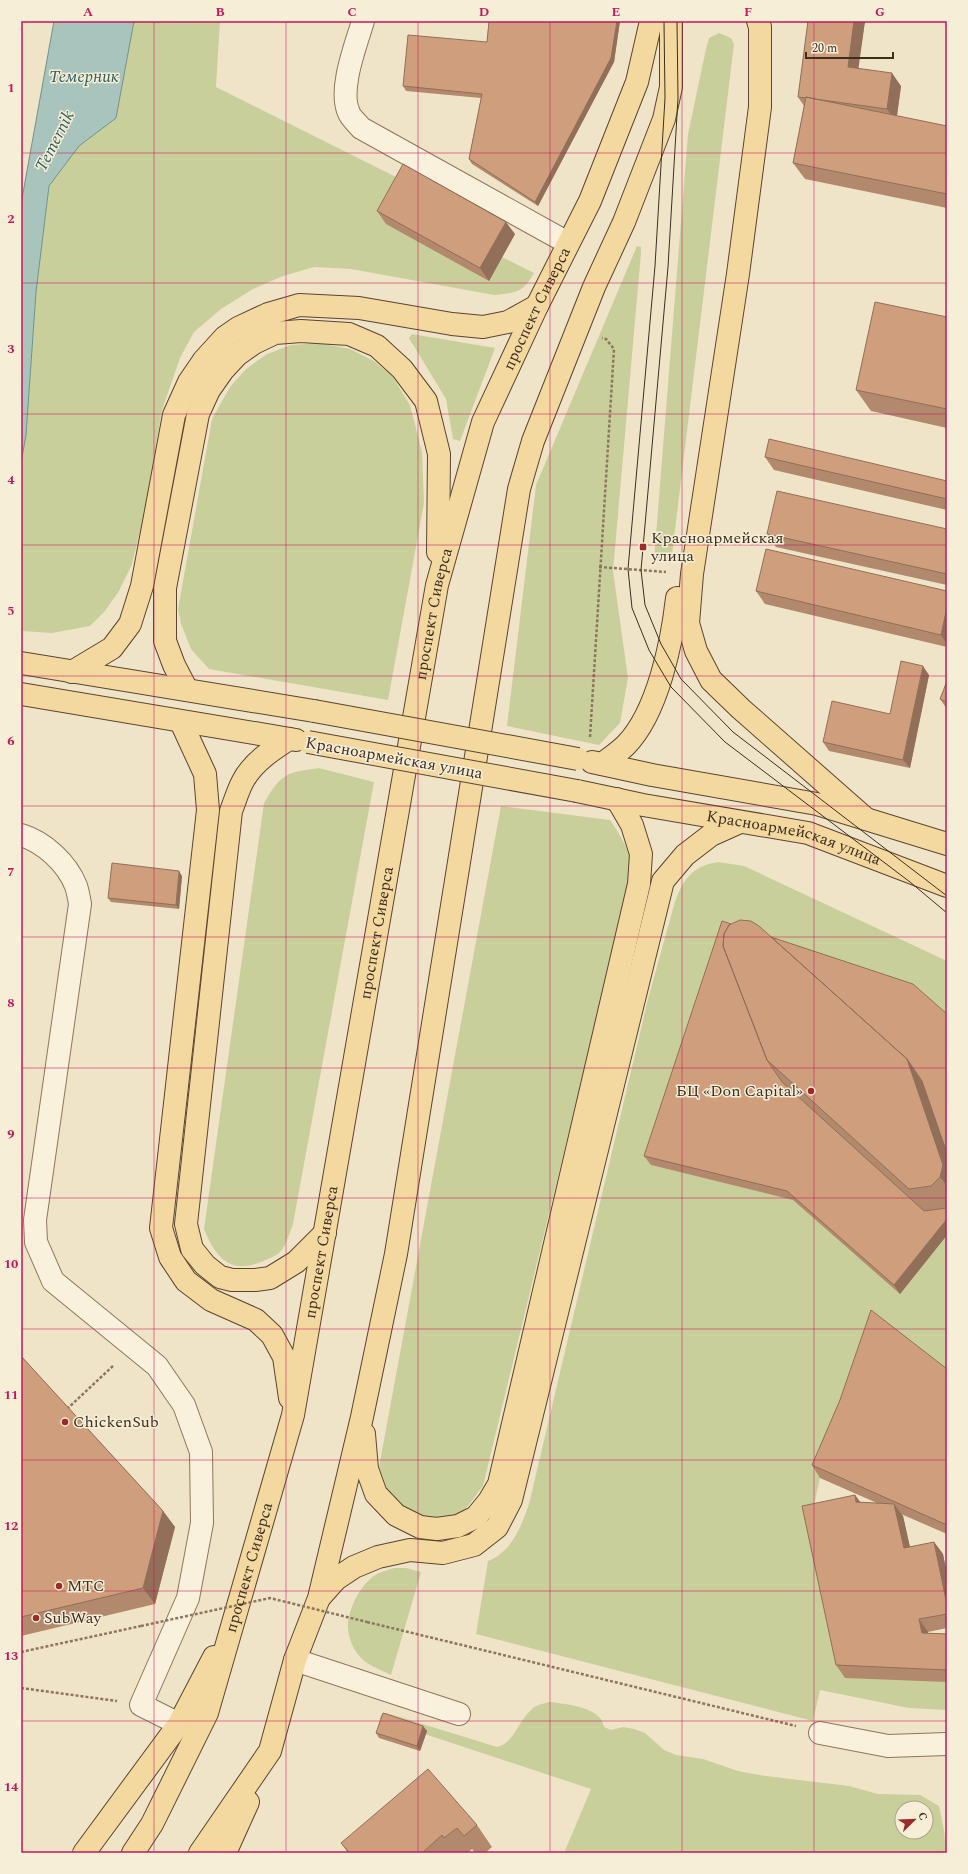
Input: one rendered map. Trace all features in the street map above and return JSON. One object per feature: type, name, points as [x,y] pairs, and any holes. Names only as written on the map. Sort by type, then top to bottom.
[{"type":"main road","name":"проспект Сиверса","points":[[133,1853],[152,1824],[207,1713],[293,1415],[437,585],[483,422],[537,306],[590,201],[637,82],[651,21]]},
{"type":"main road","points":[[225,1853],[270,1751],[295,1660],[319,1598],[362,1417],[396,1254],[519,489],[533,441],[594,287],[624,222],[664,118],[671,87],[671,21]]},
{"type":"main road","points":[[758,21],[760,26],[760,107],[739,267],[692,574],[688,623],[696,650],[711,680],[741,709],[866,819]]},
{"type":"main road","points":[[602,764],[626,745],[645,718],[658,686],[667,656],[674,620],[747,106],[759,68]]},
{"type":"main road","points":[[72,672],[112,648],[130,624],[142,586],[174,415],[189,382],[204,360],[225,337],[238,328],[268,314],[299,305],[359,308],[452,324],[483,327],[508,322],[537,306]]},
{"type":"main road","points":[[187,690],[164,641],[166,588],[198,414],[209,390],[223,370],[237,355],[275,333],[301,331],[349,334],[377,346],[402,369],[426,401],[439,454],[437,585]]},
{"type":"main road","name":"Красноармейская улица","points":[[21,663],[314,711],[578,759],[652,775],[810,802],[947,844]]},
{"type":"main road","name":"Красноармейская улица","points":[[21,694],[181,722],[299,740],[740,822],[808,833],[947,886]]},
{"type":"main road","points":[[181,722],[205,774],[208,810],[161,1228],[170,1257],[186,1281],[211,1300],[256,1320],[272,1335],[284,1357],[293,1415]]},
{"type":"main road","points":[[299,740],[271,750],[257,762],[243,780],[231,811],[186,1224],[192,1248],[205,1265],[220,1277],[232,1280],[270,1278],[296,1262],[325,1232]]},
{"type":"main road","points":[[362,1417],[367,1469],[376,1494],[396,1515],[420,1526],[437,1529],[458,1526],[476,1517],[489,1500],[498,1484],[500,1476],[639,884],[640,854],[632,825],[617,799]]},
{"type":"main road","points":[[319,1598],[336,1579],[354,1567],[378,1557],[410,1550],[443,1553],[474,1545],[497,1527],[511,1500],[663,881],[685,855],[710,835],[740,822]]},
{"type":"main road","points":[[84,1853],[179,1724],[238,1609]]},
{"type":"main road","points":[[200,1853],[270,1751]]},
{"type":"lane","points":[[363,21],[347,80],[345,99],[349,114],[361,128],[568,243]]},
{"type":"lane","points":[[21,835],[33,839],[51,852],[64,865],[76,886],[80,904],[35,1220],[36,1242],[53,1281],[157,1366],[184,1405],[201,1452],[202,1524],[188,1598],[141,1704],[179,1724]]},
{"type":"lane","points":[[295,1660],[458,1714]]},
{"type":"lane","points":[[820,1733],[888,1746],[947,1744]]},
{"type":"path","points":[[577,331],[606,339],[614,349],[599,567],[590,741],[578,759]]},
{"type":"path","points":[[599,567],[680,572]]},
{"type":"path","points":[[66,1410],[133,1347]]},
{"type":"path","points":[[21,1652],[270,1598],[820,1733]]},
{"type":"path","points":[[21,1688],[141,1704]]},
{"type":"green space","points":[[134,21],[220,21],[216,87],[396,177],[385,199],[534,273],[526,285],[518,291],[494,295],[351,269],[314,267],[283,276],[253,289],[221,309],[194,332],[180,358],[162,410],[143,519],[132,564],[119,591],[105,611],[90,626],[52,633],[21,631],[21,463],[26,435],[36,292],[49,186],[79,146],[116,118]]},
{"type":"green space","points":[[719,33],[731,38],[734,44],[671,563],[654,560],[688,134],[709,38]]},
{"type":"green space","points":[[637,246],[641,247],[641,253],[613,571],[628,678],[620,723],[599,745],[507,726],[536,485]]},
{"type":"green space","points":[[412,334],[495,348],[460,441],[453,439],[446,399],[409,338]]},
{"type":"green space","points":[[320,343],[350,349],[374,361],[392,376],[410,405],[422,452],[424,503],[388,700],[209,669],[191,649],[181,624],[178,609],[212,419],[230,387],[246,369],[267,354],[291,345]]},
{"type":"green space","points":[[319,768],[374,782],[293,1224],[288,1239],[278,1254],[261,1262],[240,1266],[232,1264],[218,1255],[208,1239],[204,1229],[264,803],[275,786],[286,776],[299,771]]},
{"type":"green space","points":[[501,806],[610,820],[624,844],[629,856],[632,871],[483,1486],[468,1506],[459,1514],[442,1519],[432,1519],[414,1515],[399,1506],[392,1498],[379,1467]]},
{"type":"green space","points":[[718,862],[744,866],[947,961],[947,1017],[651,1165],[947,1235],[947,1375],[820,1478],[811,1519],[947,1682],[947,1710],[909,1708],[820,1690],[813,1721],[476,1634],[488,1561],[496,1557],[509,1545],[519,1530],[529,1504],[648,999],[674,905],[684,882],[694,871],[709,864]]},
{"type":"green space","points":[[394,1568],[406,1568],[421,1572],[391,1675],[372,1666],[360,1657],[350,1640],[348,1624],[351,1610],[362,1588],[367,1582],[381,1572]]},
{"type":"green space","points":[[549,1702],[584,1708],[596,1714],[604,1727],[611,1730],[623,1727],[634,1729],[645,1733],[664,1750],[676,1755],[703,1759],[738,1771],[766,1776],[849,1786],[878,1794],[920,1795],[929,1800],[894,1800],[894,1840],[934,1840],[934,1803],[939,1806],[944,1830],[946,1853],[564,1853],[591,1789],[379,1719],[382,1714],[387,1713],[497,1747],[507,1742],[532,1709]]},
{"type":"water","name":"Темерник","points":[[54,21],[134,21],[116,118],[79,146],[49,186],[36,292],[26,435],[21,463],[21,204]]},
{"type":"building","points":[[489,21],[617,21],[611,58],[535,202],[469,159],[482,94],[403,86],[408,35],[487,42]]},
{"type":"building","points":[[808,21],[854,21],[848,67],[892,73],[887,109],[798,97]]},
{"type":"building","points":[[806,97],[947,126],[947,194],[793,163]]},
{"type":"building","points":[[403,164],[506,222],[480,268],[377,211]]},
{"type":"building","points":[[875,302],[947,317],[947,409],[856,390]]},
{"type":"building","points":[[769,439],[947,481],[947,499],[765,457]]},
{"type":"building","points":[[777,491],[947,529],[947,574],[767,534]]},
{"type":"building","points":[[766,549],[947,591],[947,607],[941,635],[756,591]]},
{"type":"building","points":[[901,661],[923,666],[903,760],[823,742],[832,701],[890,714]]},
{"type":"building","points":[[947,681],[947,702],[940,699]]},
{"type":"building","points":[[112,863],[179,871],[176,905],[108,898]]},
{"type":"building","points":[[740,920],[751,921],[759,926],[907,1059],[943,1165],[940,1177],[931,1186],[909,1189],[767,1060],[723,946],[724,934],[729,925]]},
{"type":"building","points":[[722,921],[731,924],[724,934],[723,946],[767,1060],[782,1082],[924,1211],[947,1208],[947,1219],[894,1285],[787,1191],[644,1156]]},
{"type":"building","points":[[771,937],[913,984],[947,1014],[947,1153],[922,1081],[907,1059]]},
{"type":"building","points":[[871,1310],[947,1369],[947,1525],[812,1465],[840,1400]]},
{"type":"building","points":[[21,1356],[163,1511],[143,1588],[21,1617]]},
{"type":"building","points":[[855,1495],[856,1502],[894,1504],[904,1548],[934,1542],[947,1605],[947,1614],[919,1619],[922,1633],[947,1634],[947,1670],[836,1665],[802,1506]]},
{"type":"building","points":[[383,1713],[423,1726],[417,1746],[376,1733]]},
{"type":"building","points":[[428,1769],[477,1825],[464,1836],[457,1828],[444,1838],[442,1835],[422,1853],[350,1853],[341,1843]]},
{"type":"tram line","points":[[664,21],[665,98],[655,266],[628,569],[632,608],[649,650],[671,687],[725,742],[910,882],[947,913]]},
{"type":"tram line","points":[[677,21],[678,98],[668,267],[641,570],[645,605],[661,644],[681,679],[733,732],[947,896]]},
{"type":"place","name":"Красноармейская улица","points":[[643,547]]},
{"type":"place","name":"БЦ «Don Capital»","points":[[811,1091]]},
{"type":"place","name":"ChickenSub","points":[[65,1422]]},
{"type":"place","name":"МТС","points":[[59,1586]]},
{"type":"place","name":"SubWay","points":[[36,1618]]},
{"type":"water label","name":"Temernik","points":[[55,141]]}]
